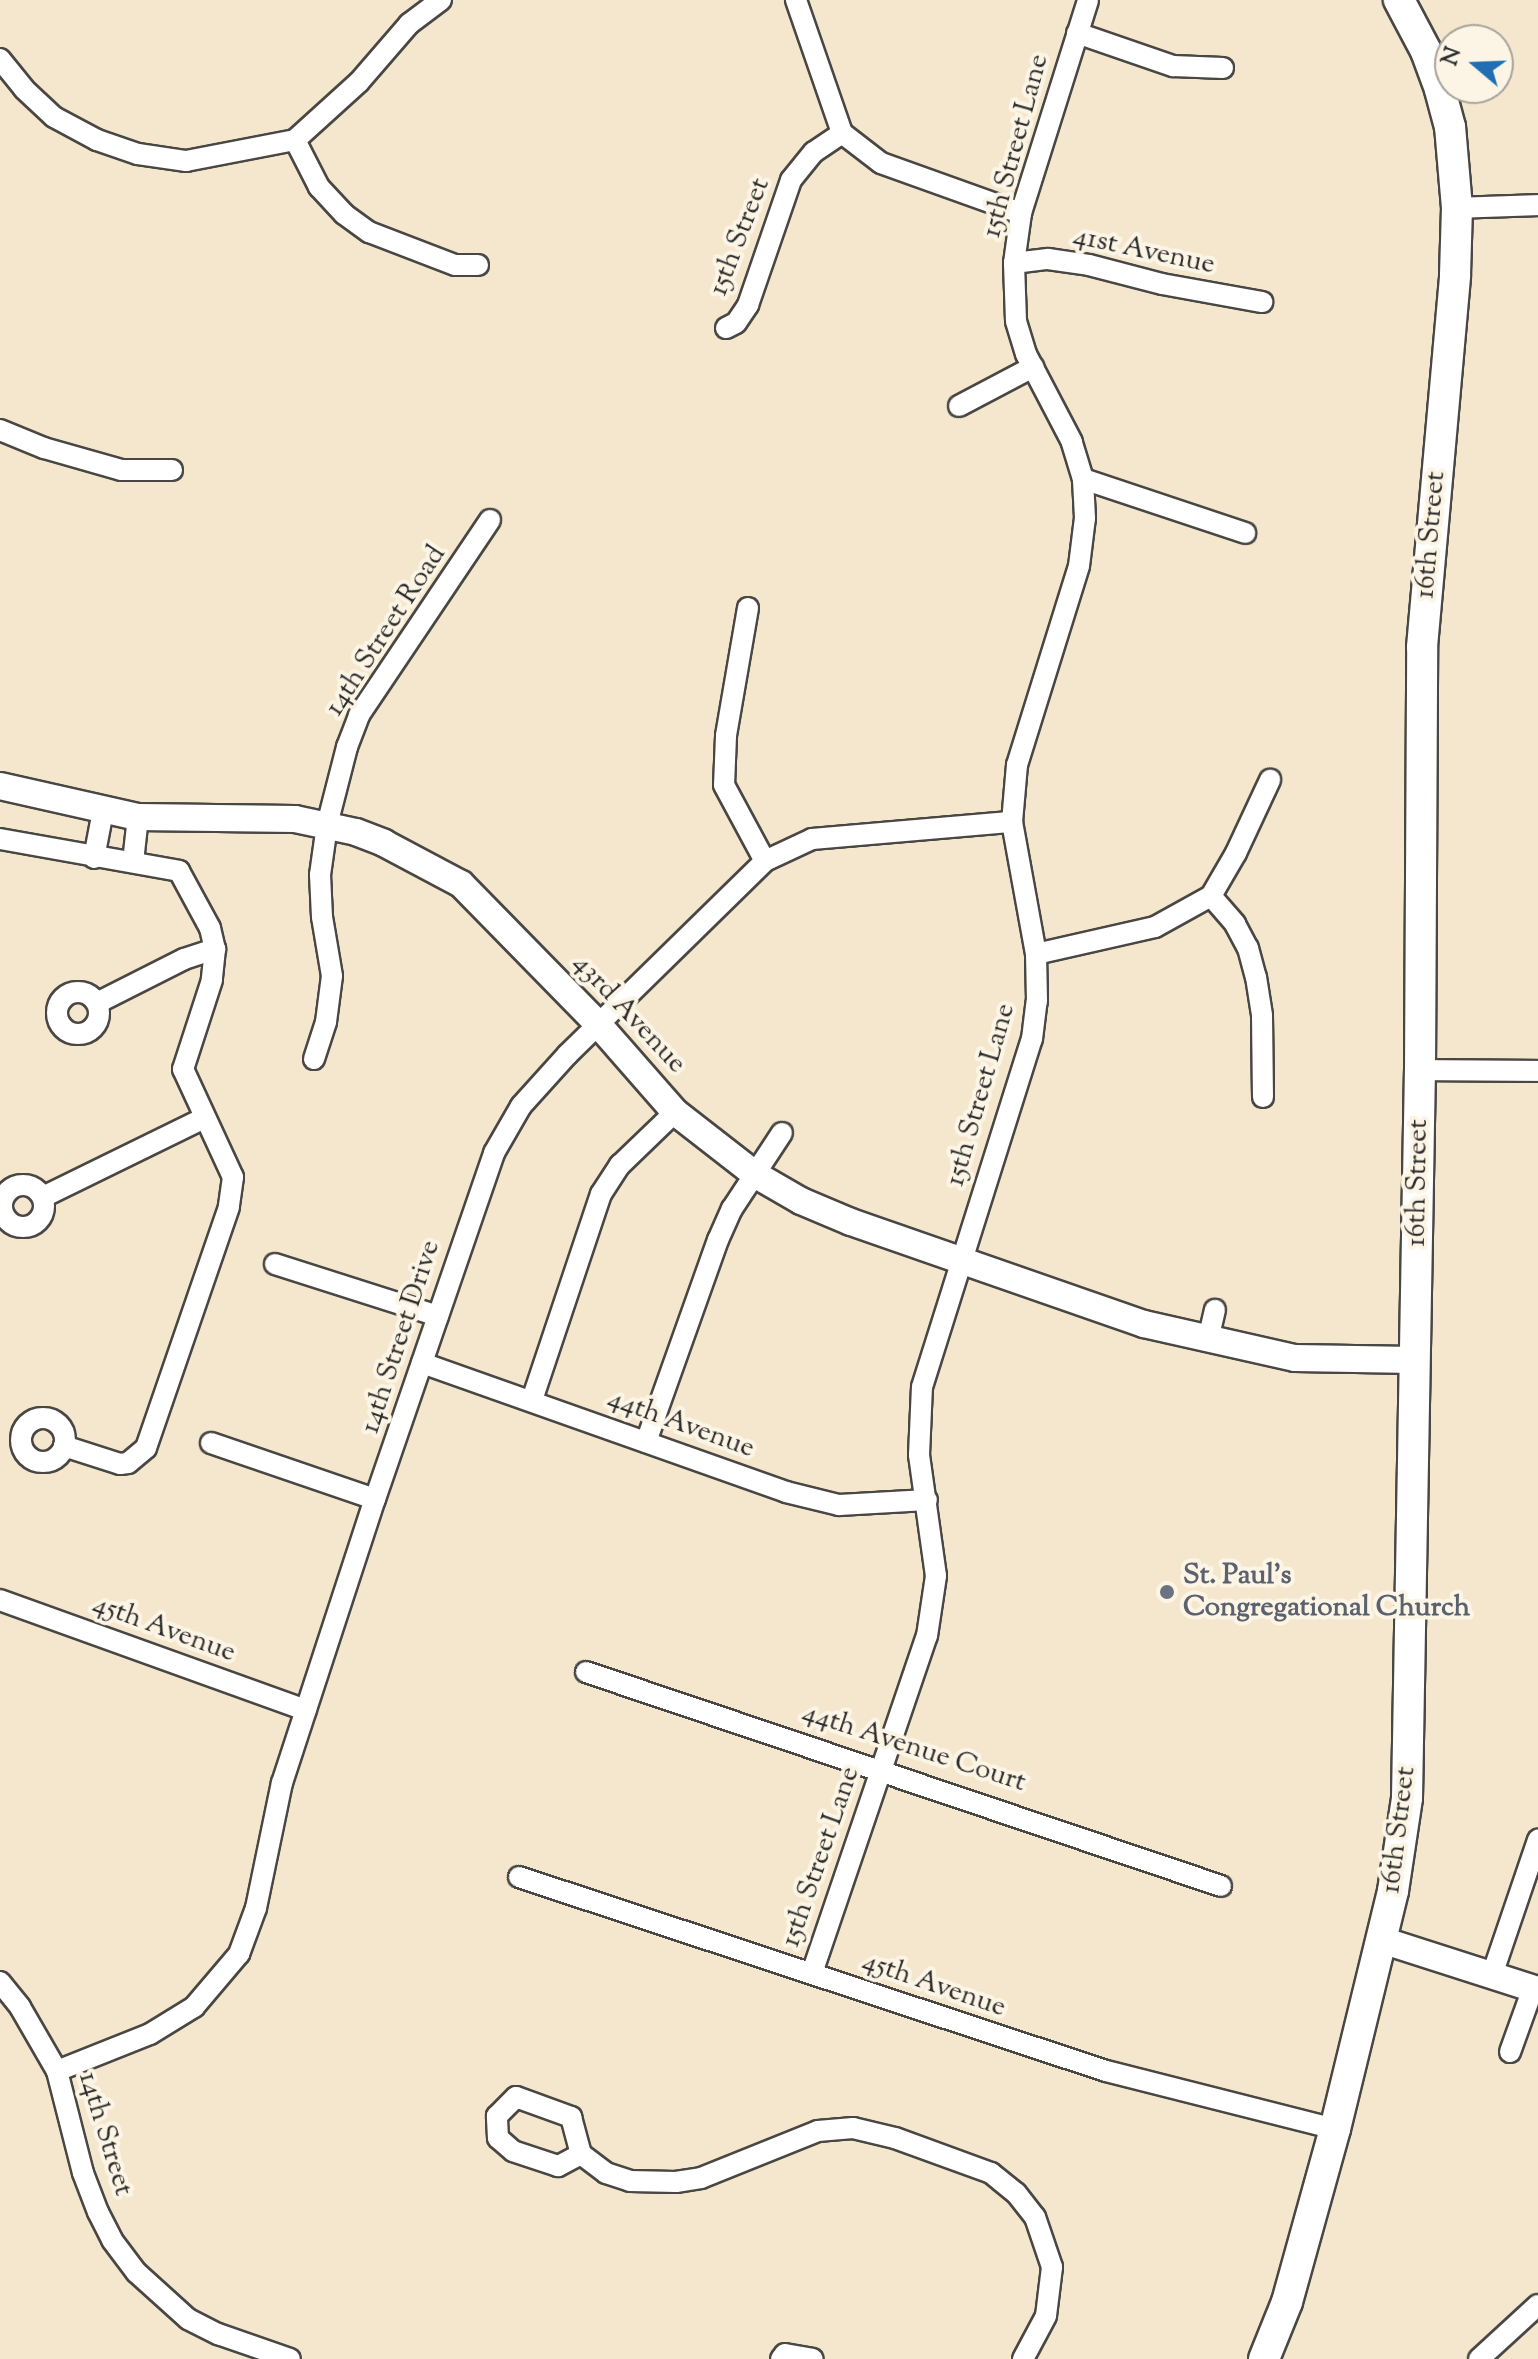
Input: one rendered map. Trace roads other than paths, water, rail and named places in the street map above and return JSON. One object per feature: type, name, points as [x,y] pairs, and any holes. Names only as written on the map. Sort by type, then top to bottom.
[{"type":"main road","name":"16th Street","points":[[1264,2359],[1287,2302],[1335,2129],[1382,1940],[1407,1798],[1420,1070],[1422,647],[1455,275],[1457,208],[1450,127],[1440,89],[1426,51],[1399,0]]},
{"type":"street","points":[[0,59],[24,89],[54,117],[97,140],[138,154],[186,161],[295,140],[359,82],[409,24],[441,0]]},
{"type":"street","points":[[796,0],[842,133],[881,163],[1021,213]]},
{"type":"street","name":"15th Street Lane","points":[[812,1973],[927,1636],[935,1597],[927,1500],[919,1455],[922,1387],[1032,1039],[1037,1001],[1036,954],[1012,822],[1017,765],[1079,566],[1085,518],[1083,479],[1072,442],[1033,367],[1016,321],[1014,263],[1021,213],[1088,0]]},
{"type":"street","points":[[1077,33],[1173,66],[1223,68]]},
{"type":"street","name":"15th Street","points":[[726,328],[736,323],[748,305],[791,180],[814,152],[842,133]]},
{"type":"street","points":[[295,140],[319,187],[344,214],[369,232],[455,265],[478,265]]},
{"type":"street","points":[[1457,208],[1538,205]]},
{"type":"street","name":"41st Avenue","points":[[1014,263],[1048,259],[1089,265],[1162,284],[1262,302]]},
{"type":"street","points":[[959,406],[1033,367]]},
{"type":"street","points":[[0,430],[59,453],[121,470],[172,470]]},
{"type":"street","points":[[1083,479],[1245,533]]},
{"type":"street","name":"14th Street Road","points":[[314,1059],[328,1012],[332,976],[322,917],[320,875],[327,825],[359,715],[490,520]]},
{"type":"street","points":[[748,608],[726,736],[724,785],[765,861]]},
{"type":"street","points":[[1036,954],[1155,927],[1211,896],[1236,853],[1270,780]]},
{"type":"street","name":"43rd Avenue","points":[[0,786],[138,817],[295,819],[327,825],[384,843],[422,860],[461,884],[598,1024],[675,1112],[756,1175],[851,1222],[1144,1324],[1295,1358],[1415,1360]]},
{"type":"street","points":[[94,858],[103,811]]},
{"type":"street","points":[[133,862],[138,817]]},
{"type":"street","name":"14th Street Drive","points":[[57,2071],[150,2034],[194,2007],[239,1954],[256,1908],[282,1783],[375,1499],[494,1153],[521,1106],[598,1024],[692,936],[765,861],[812,839],[1012,822]]},
{"type":"street","points":[[0,839],[179,871],[210,928],[215,949],[212,980],[183,1069],[235,1184],[191,1324],[146,1448],[128,1463],[120,1464],[64,1446]]},
{"type":"street","points":[[1211,896],[1235,924],[1248,948],[1256,977],[1262,1016],[1263,1097]]},
{"type":"street","points":[[97,1003],[184,959],[215,949]]},
{"type":"street","points":[[1420,1070],[1538,1071]]},
{"type":"street","points":[[532,1400],[601,1194],[620,1165],[675,1112]]},
{"type":"street","points":[[43,1197],[204,1118]]},
{"type":"street","points":[[646,1442],[718,1240],[732,1209],[782,1133]]},
{"type":"street","points":[[275,1264],[438,1316]]},
{"type":"street","points":[[1208,1340],[1215,1310]]},
{"type":"street","name":"44th Avenue","points":[[422,1363],[786,1492],[839,1505],[874,1506],[927,1500]]},
{"type":"street","points":[[211,1443],[375,1499]]},
{"type":"street","name":"45th Avenue","points":[[2,1601],[306,1710]]},
{"type":"street","name":"44th Avenue Court","points":[[586,1672],[1221,1886]]},
{"type":"street","points":[[1492,1975],[1538,1840]]},
{"type":"street","name":"45th Avenue","points":[[519,1877],[1106,2071],[1335,2129]]},
{"type":"street","points":[[1382,1940],[1535,1989],[1510,2052]]},
{"type":"street","name":"14th Street","points":[[0,1982],[20,2007],[57,2071],[83,2173],[112,2240],[136,2272],[188,2319],[254,2354],[290,2359]]},
{"type":"street","points":[[581,2154],[606,2173],[630,2181],[676,2182],[701,2178],[818,2131],[853,2128],[895,2138],[991,2173],[1016,2193],[1035,2217],[1052,2267],[1046,2316],[1023,2359]]},
{"type":"street","points":[[1479,2359],[1538,2305]]},
{"type":"street","points":[[781,2359],[785,2354],[813,2359]]},
{"type":"place","name":"St. Paul's Congregational Church","points":[[1167,1592]]}]
